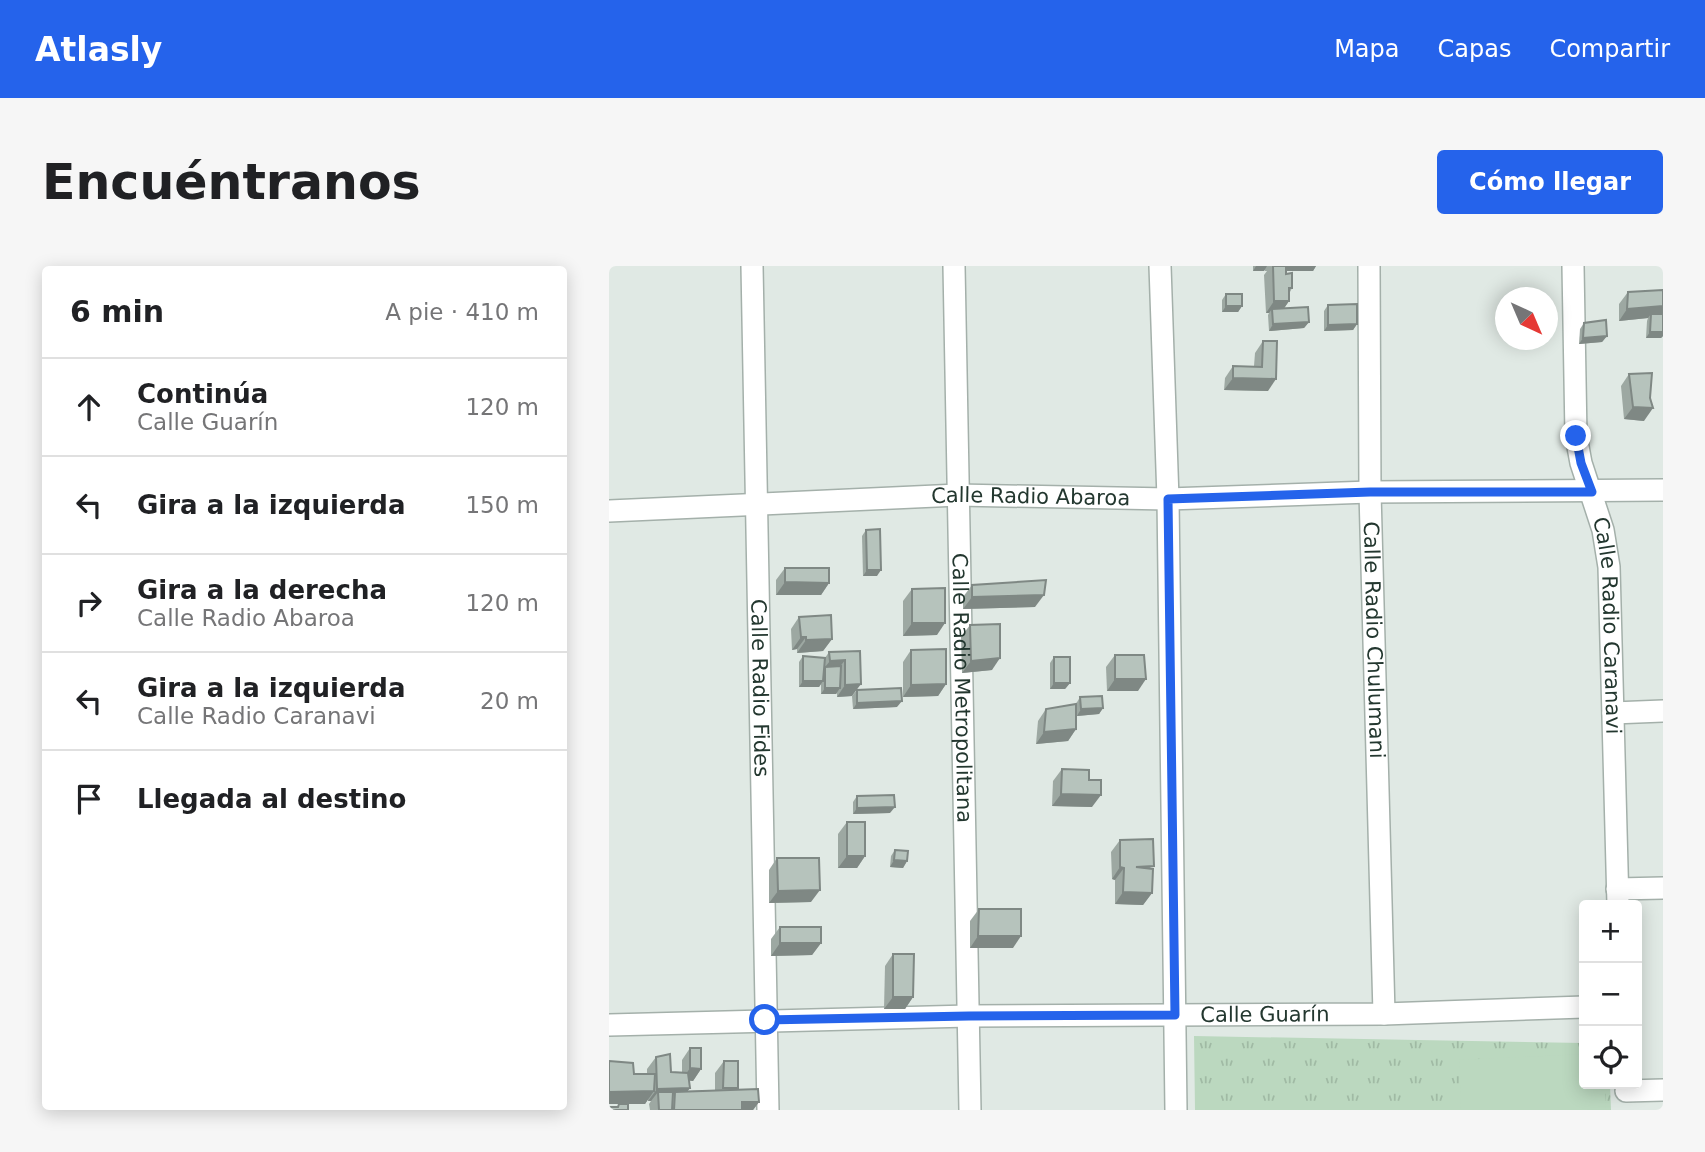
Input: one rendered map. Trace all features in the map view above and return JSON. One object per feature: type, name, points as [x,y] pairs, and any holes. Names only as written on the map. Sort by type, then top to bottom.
[{"type":"street","name":"Calle Radio Fides","points":[[752,266],[768,1110]]},
{"type":"street","name":"Calle Radio Metropolitana","points":[[954,266],[970,1110]]},
{"type":"street","points":[[1160,266],[1168,499],[1176,1110]]},
{"type":"street","name":"Calle Radio Chulumani","points":[[1369,266],[1370,492],[1384,1014]]},
{"type":"street","name":"Calle Radio Caranavi","points":[[1573,266],[1576,436],[1581,463],[1603,530],[1609,567],[1617,897]]},
{"type":"street","name":"Calle Radio Abaroa","points":[[609,510],[958,495],[1168,499],[1370,492],[1663,490]]},
{"type":"street","points":[[1613,713],[1663,711]]},
{"type":"street","points":[[1617,897],[1663,888]]},
{"type":"street","name":"Calle Guarín","points":[[609,1025],[969,1016],[1384,1014],[1579,1007]]},
{"type":"street","points":[[1626,1095],[1663,1090]]},
{"type":"green space","points":[[1194,1036],[1579,1043],[1579,1089],[1610,1089],[1611,1110],[1195,1110]]},
{"type":"green space","points":[[1579,1054],[1579,1089],[1605,1089],[1606,1110],[1461,1110],[1459,1060]]},
{"type":"building","points":[[1273,266],[1286,266],[1286,274],[1292,273],[1289,301],[1274,301]]},
{"type":"building","points":[[1663,290],[1663,306],[1627,309],[1628,292]]},
{"type":"building","points":[[1226,294],[1242,294],[1242,306],[1226,306]]},
{"type":"building","points":[[1357,304],[1357,324],[1328,325],[1328,305]]},
{"type":"building","points":[[1308,307],[1309,322],[1273,324],[1272,309]]},
{"type":"building","points":[[1651,314],[1663,314],[1663,332],[1650,332]]},
{"type":"building","points":[[1606,320],[1607,336],[1583,338],[1584,323]]},
{"type":"building","points":[[1263,341],[1277,341],[1276,379],[1233,378],[1233,366],[1262,367]]},
{"type":"building","points":[[1652,373],[1650,398],[1653,408],[1633,407],[1629,374]]},
{"type":"building","points":[[880,529],[881,570],[867,570],[866,530]]},
{"type":"building","points":[[785,568],[829,568],[829,583],[785,582]]},
{"type":"building","points":[[1046,580],[1044,595],[972,597],[972,585]]},
{"type":"building","points":[[945,588],[945,623],[912,623],[912,589]]},
{"type":"building","points":[[831,615],[832,639],[806,640],[806,637],[801,637],[799,617]]},
{"type":"building","points":[[1000,624],[1000,658],[971,661],[970,625]]},
{"type":"building","points":[[946,649],[946,684],[911,685],[911,650]]},
{"type":"building","points":[[860,651],[861,684],[845,685],[845,660],[830,661],[829,652]]},
{"type":"building","points":[[1115,655],[1144,655],[1146,679],[1115,679]]},
{"type":"building","points":[[803,656],[825,658],[823,681],[803,681]]},
{"type":"building","points":[[1054,657],[1070,657],[1070,683],[1054,683]]},
{"type":"building","points":[[841,666],[840,688],[825,688],[825,667]]},
{"type":"building","points":[[901,688],[902,701],[857,703],[857,690]]},
{"type":"building","points":[[1102,696],[1103,708],[1081,709],[1080,697]]},
{"type":"building","points":[[1076,704],[1076,729],[1044,732],[1046,709]]},
{"type":"building","points":[[1062,769],[1089,770],[1089,780],[1101,780],[1101,795],[1061,794]]},
{"type":"building","points":[[894,795],[895,807],[857,808],[857,796]]},
{"type":"building","points":[[847,822],[865,822],[865,856],[847,856]]},
{"type":"building","points":[[1153,839],[1154,866],[1136,867],[1153,869],[1152,893],[1123,892],[1124,868],[1120,867],[1120,840]]},
{"type":"building","points":[[895,850],[908,851],[907,861],[894,860]]},
{"type":"building","points":[[777,858],[819,858],[820,890],[778,891]]},
{"type":"building","points":[[979,909],[1021,909],[1021,936],[978,936]]},
{"type":"building","points":[[780,927],[821,927],[821,943],[780,943]]},
{"type":"building","points":[[893,954],[914,954],[913,997],[893,997]]},
{"type":"building","points":[[690,1048],[701,1048],[701,1069],[690,1068]]},
{"type":"building","points":[[670,1054],[671,1072],[688,1073],[690,1088],[657,1089],[656,1057]]},
{"type":"building","points":[[609,1061],[633,1063],[634,1074],[655,1074],[654,1091],[609,1092]]},
{"type":"building","points":[[724,1061],[738,1061],[738,1088],[723,1088]]},
{"type":"building","points":[[758,1089],[759,1102],[742,1102],[742,1110],[674,1110],[675,1092]]},
{"type":"building","points":[[658,1092],[673,1092],[672,1110],[659,1110]]},
{"type":"building","points":[[619,1104],[628,1104],[628,1110],[609,1110],[609,1107],[618,1107]]},
{"type":"route","points":[[765,1020],[1175,1015],[1168,499],[1370,492],[1592,492],[1581,463],[1576,436]]}]
